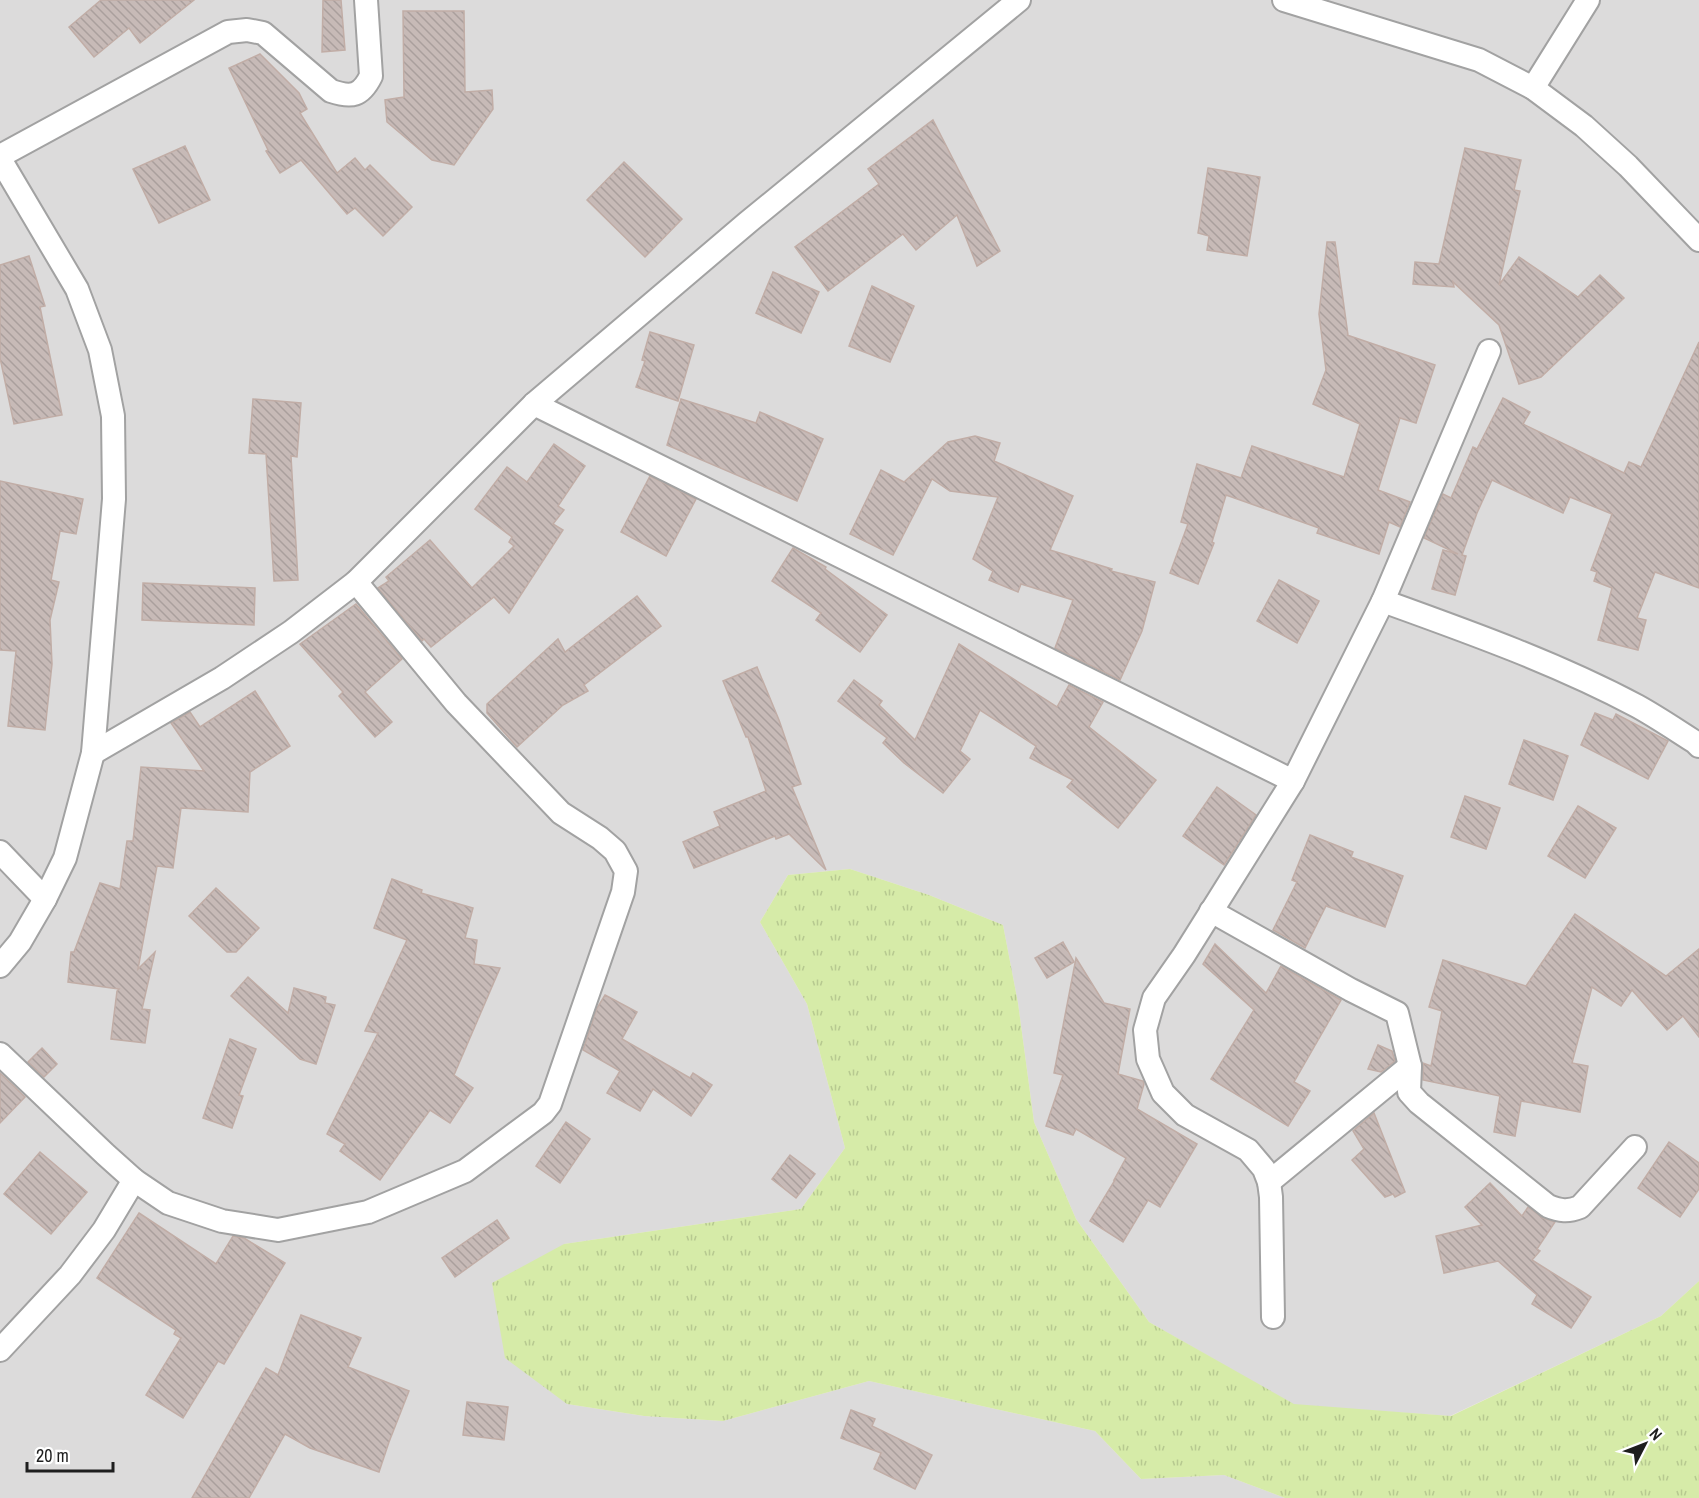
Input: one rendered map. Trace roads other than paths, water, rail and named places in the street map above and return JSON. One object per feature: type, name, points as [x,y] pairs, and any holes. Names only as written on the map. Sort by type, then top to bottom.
[{"type":"street","points":[[0,966],[20,942],[45,899],[64,858],[93,753],[114,498],[113,416],[100,350],[76,289],[0,158],[228,32],[247,30],[263,33],[331,91],[345,96],[355,94],[366,88],[372,76],[366,0]]},
{"type":"street","points":[[93,753],[222,678],[291,632],[356,582],[534,404],[747,223],[1019,0]]},
{"type":"street","points":[[1284,0],[1479,60],[1533,88],[1584,126],[1628,166],[1699,240]]},
{"type":"street","points":[[1533,88],[1588,0]]},
{"type":"street","points":[[1273,1317],[1271,1197],[1264,1169],[1248,1150],[1185,1115],[1162,1094],[1148,1059],[1145,1030],[1154,998],[1293,781],[1383,601],[1489,351]]},
{"type":"street","points":[[534,404],[1293,781]]},
{"type":"street","points":[[0,1054],[134,1180],[168,1203],[222,1221],[279,1230],[368,1212],[465,1171],[543,1113],[550,1104],[623,892],[626,871],[615,851],[600,838],[561,813],[456,703],[356,582]]},
{"type":"street","points":[[1383,601],[1477,635],[1576,676],[1638,706],[1699,746]]},
{"type":"street","points":[[0,852],[45,899]]},
{"type":"street","points":[[1211,911],[1351,990],[1397,1012],[1410,1066],[1409,1092],[1419,1103],[1548,1206],[1560,1211],[1570,1211],[1580,1207],[1635,1147]]},
{"type":"street","points":[[1269,1182],[1410,1066]]},
{"type":"street","points":[[0,1350],[70,1275],[105,1230],[134,1180]]}]
